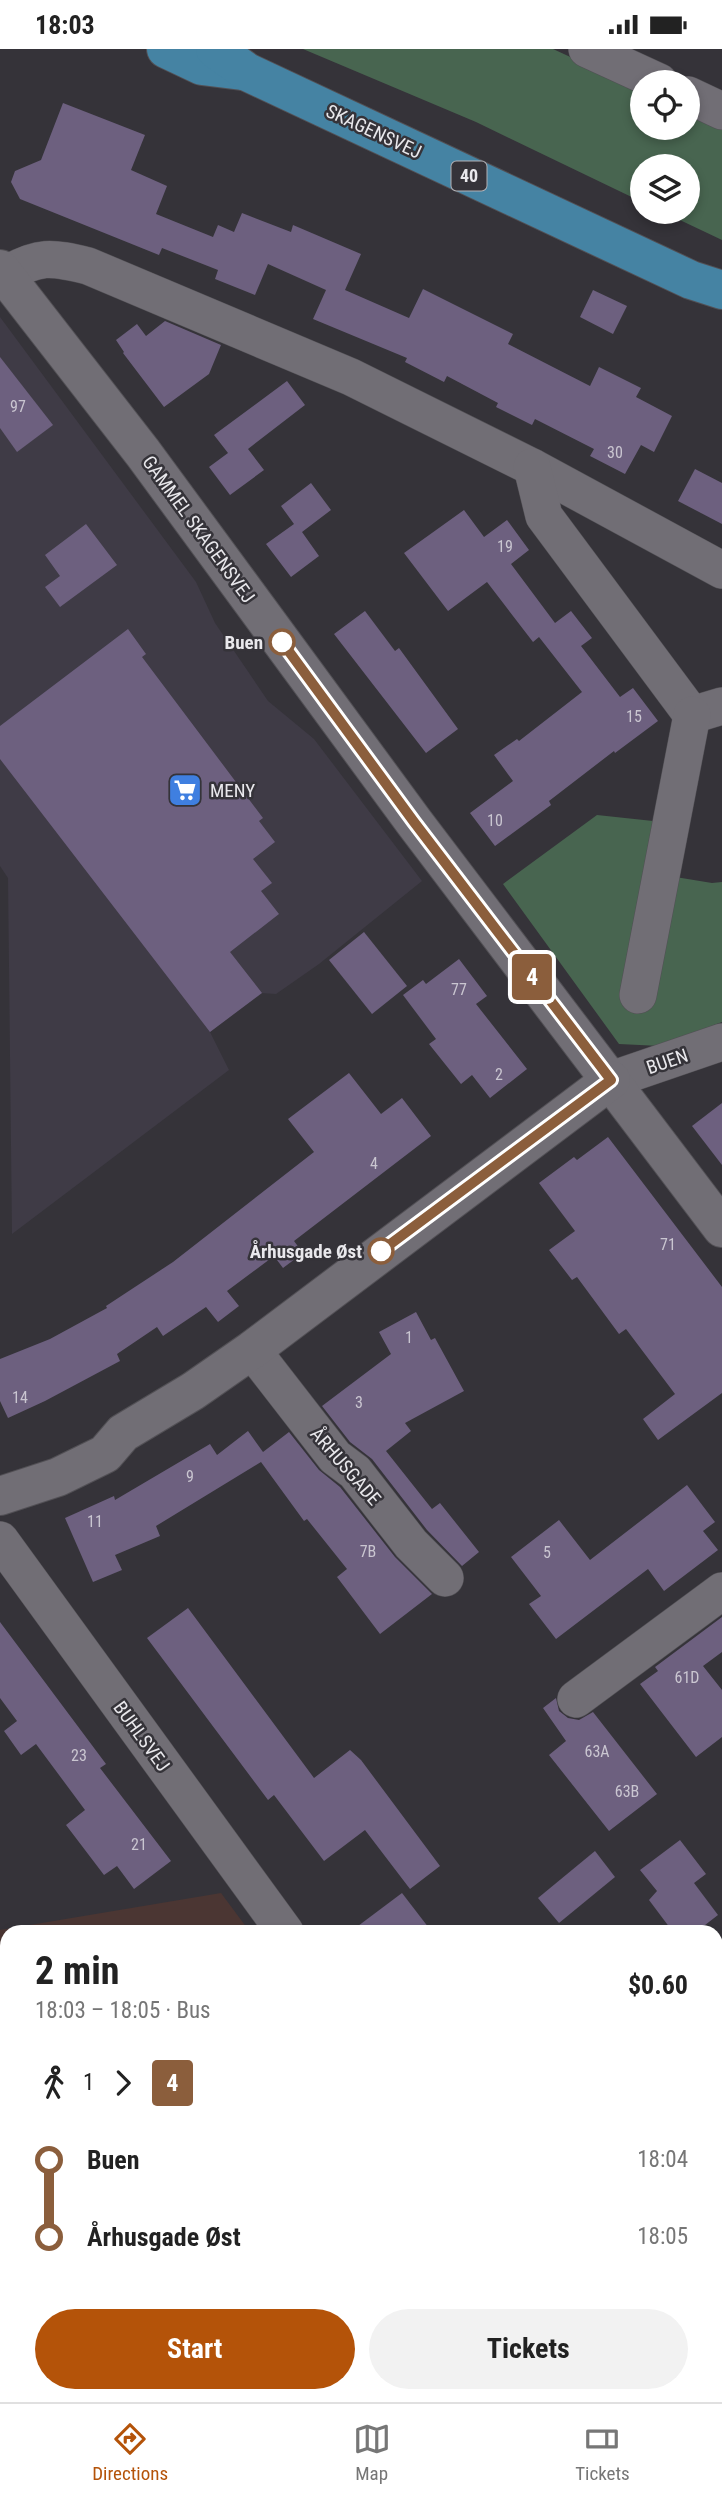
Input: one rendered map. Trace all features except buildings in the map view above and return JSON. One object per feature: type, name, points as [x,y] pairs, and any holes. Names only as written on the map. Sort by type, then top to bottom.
[{"type":"main road","name":"SKAGENSVEJ","points":[[166,49],[202,66],[247,72]]},
{"type":"main road","name":"SKAGENSVEJ","points":[[215,49],[247,72],[706,285],[722,302]]},
{"type":"street","points":[[587,49],[633,70]]},
{"type":"street","points":[[700,101],[722,111]]},
{"type":"street","points":[[3,272],[28,262],[57,258],[88,266],[351,377],[532,467],[722,571]]},
{"type":"street","name":"GAMMEL SKAGENSVEJ","points":[[3,272],[143,453],[414,822],[722,1228]]},
{"type":"street","points":[[532,467],[544,516],[707,711],[638,995]]},
{"type":"street","name":"BUEN","points":[[611,1080],[722,1042]]},
{"type":"street","points":[[0,1496],[58,1477],[105,1454],[124,1433],[193,1391],[252,1349],[611,1080]]},
{"type":"street","name":"ÅRHUSGADE","points":[[252,1349],[335,1457],[355,1472],[411,1543],[445,1579]]},
{"type":"street","points":[[0,1475],[95,1435],[124,1433]]},
{"type":"street","name":"BUHLSVEJ","points":[[0,1540],[280,1925]]},
{"type":"street","points":[[576,1699],[722,1591]]},
{"type":"shaded area","points":[[0,317],[196,582],[215,623],[268,701],[314,739],[422,881],[319,964],[276,994],[261,993],[210,1032],[229,1070],[12,1234],[8,878],[0,866]]},
{"type":"shaded area","points":[[221,1893],[245,1925],[30,1925]]},
{"type":"green space","points":[[303,49],[553,49],[630,84],[630,140],[700,140],[700,116],[722,126],[722,240],[688,224],[700,224],[700,154],[630,154],[630,196],[476,122]]},
{"type":"green space","points":[[597,815],[653,821],[645,872],[712,883],[722,882],[722,1022],[660,1046],[619,1044],[503,884]]},
{"type":"bus line","name":"4","points":[[282,642],[414,822],[611,1080],[381,1251]]},
{"type":"place","name":"Buen","points":[[282,642]]},
{"type":"place","name":"MENY","points":[[185,790]]},
{"type":"place","name":"Århusgade Øst","points":[[381,1251]]}]
